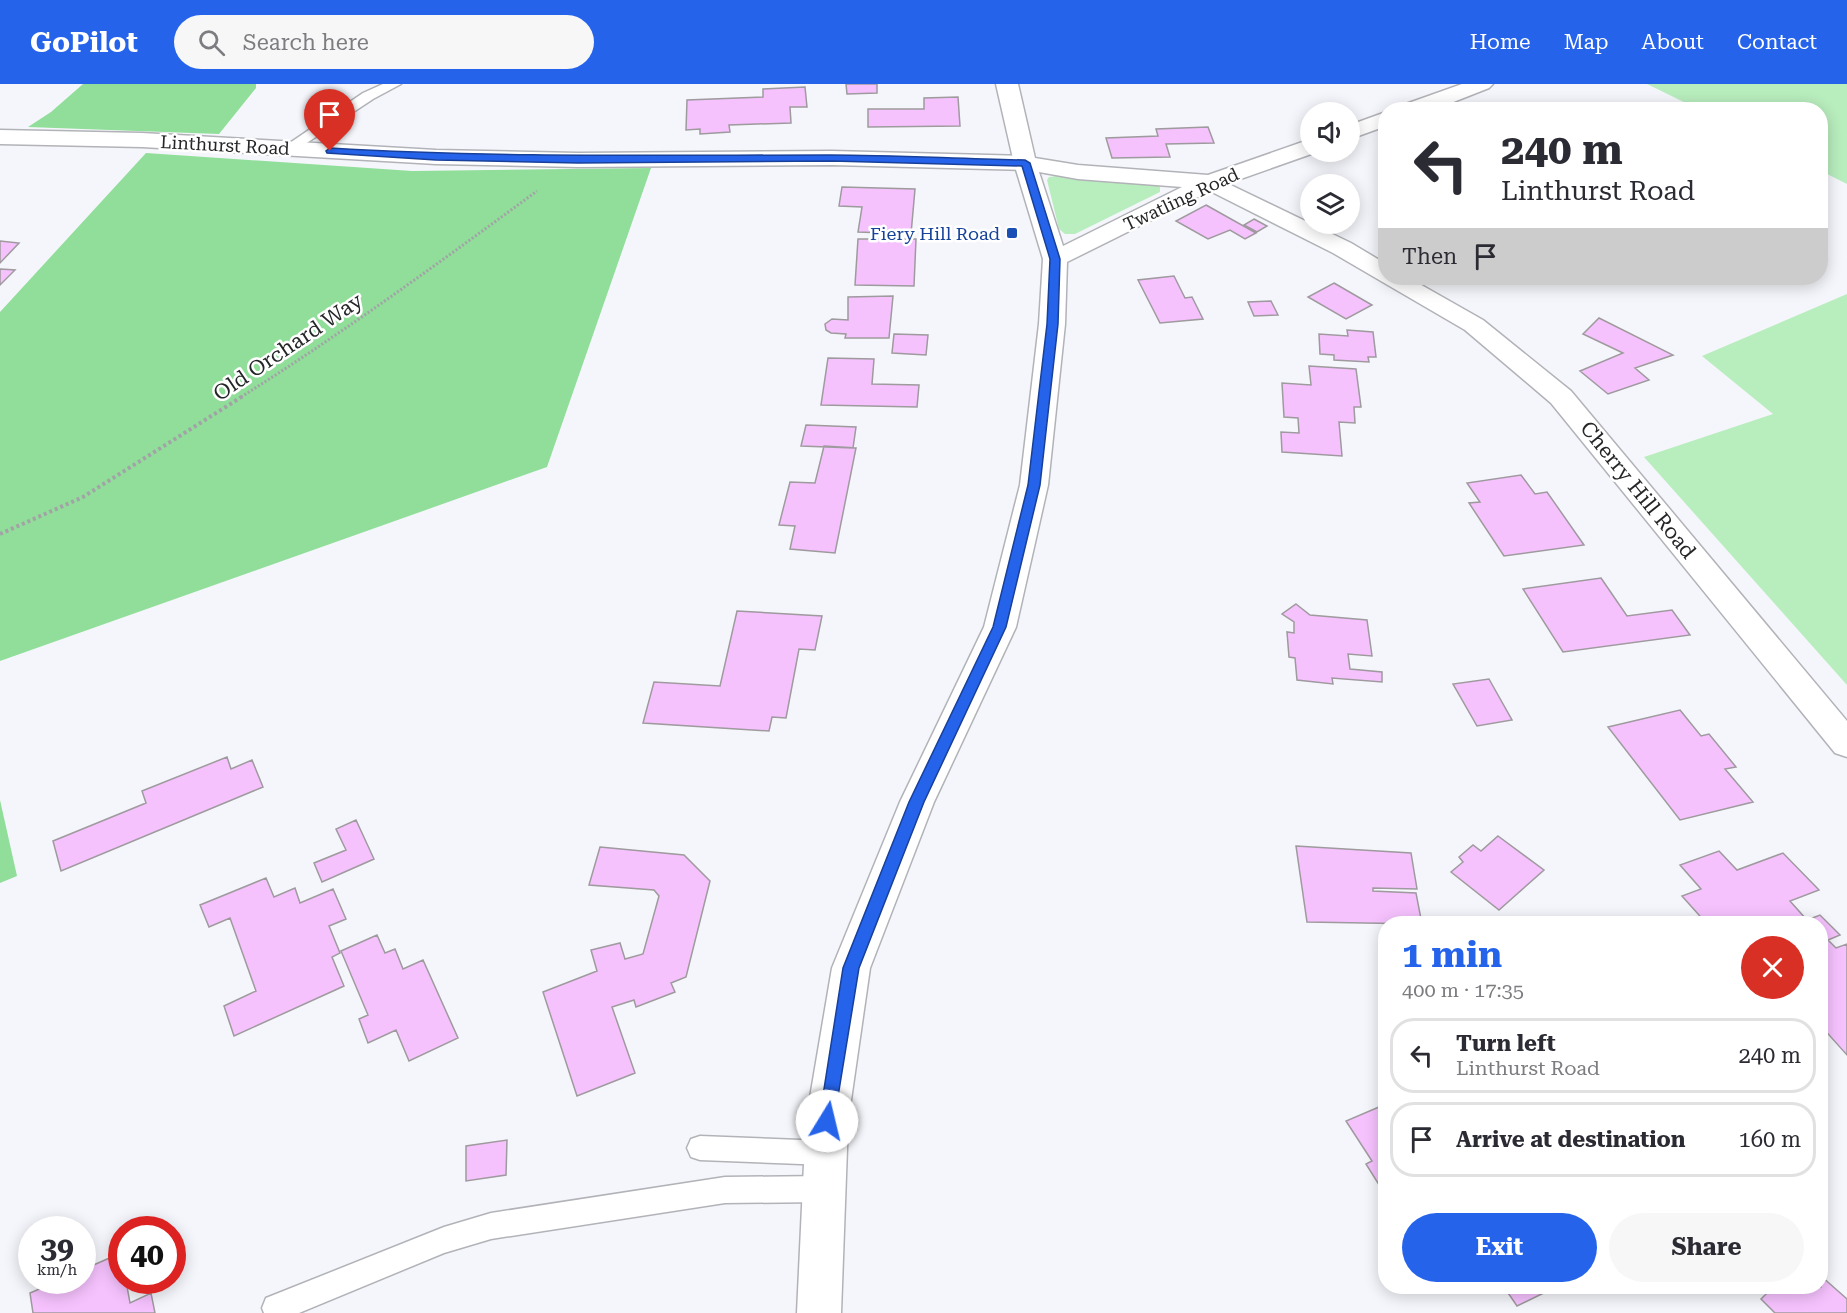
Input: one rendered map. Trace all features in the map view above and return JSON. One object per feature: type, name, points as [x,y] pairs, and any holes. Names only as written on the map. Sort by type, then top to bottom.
[{"type":"street","points":[[819,1313],[827,1121],[851,968],[916,802],[1000,627],[1034,485],[1052,324],[1055,259],[1025,163],[1007,84]]},
{"type":"street","points":[[1433,102],[1482,84]]},
{"type":"street","points":[[1360,128],[1378,122]]},
{"type":"street","name":"Linthurst Road","points":[[0,137],[142,140],[436,158],[578,160],[832,158],[1025,163],[1078,172],[1210,182]]},
{"type":"street","name":"Twatling Road","points":[[1055,259],[1210,182],[1300,150]]},
{"type":"street","points":[[1210,182],[1342,248],[1378,269]]},
{"type":"street","name":"Cherry Hill Road","points":[[1404,285],[1474,326],[1561,397],[1847,744]]},
{"type":"lane","points":[[288,148],[368,96],[394,84]]},
{"type":"lane","points":[[700,1148],[827,1153]]},
{"type":"lane","points":[[276,1308],[444,1240],[491,1226],[725,1190],[825,1189]]},
{"type":"path","name":"Old Orchard Way","points":[[0,534],[83,496],[286,369],[431,268],[578,160]]},
{"type":"green space","points":[[83,84],[256,84],[256,88],[219,134],[28,127],[51,112]]},
{"type":"green space","points":[[1647,84],[1847,84],[1847,184],[1828,174],[1828,102],[1684,102]]},
{"type":"green space","points":[[146,153],[412,171],[651,168],[547,467],[0,661],[0,312]]},
{"type":"green space","points":[[1049,177],[1155,184],[1160,187],[1160,192],[1075,234],[1065,234],[1059,229],[1047,180]]},
{"type":"green space","points":[[1847,294],[1847,685],[1644,457],[1773,414],[1702,356]]},
{"type":"green space","points":[[0,800],[17,876],[0,883]]},
{"type":"building","points":[[846,84],[877,84],[877,93],[847,94]]},
{"type":"building","points":[[805,87],[807,107],[790,107],[791,123],[729,125],[730,132],[700,134],[700,129],[686,130],[687,100],[763,97],[763,89]]},
{"type":"building","points":[[958,97],[960,126],[868,127],[868,109],[924,109],[924,98]]},
{"type":"building","points":[[1208,127],[1214,143],[1166,144],[1170,157],[1112,158],[1106,138],[1158,136],[1156,129]]},
{"type":"building","points":[[842,187],[915,189],[911,234],[858,232],[862,207],[839,206]]},
{"type":"building","points":[[1206,205],[1256,233],[1245,239],[1230,230],[1208,239],[1176,221]]},
{"type":"building","points":[[1254,219],[1267,226],[1257,232],[1244,225]]},
{"type":"building","points":[[858,239],[916,239],[914,286],[855,285]]},
{"type":"building","points":[[0,241],[19,243],[0,263]]},
{"type":"building","points":[[0,269],[15,270],[0,285]]},
{"type":"building","points":[[1174,276],[1185,298],[1192,297],[1203,319],[1160,323],[1138,280]]},
{"type":"building","points":[[1334,283],[1372,305],[1346,319],[1308,297]]},
{"type":"building","points":[[893,296],[889,338],[845,338],[846,334],[831,333],[826,330],[825,324],[832,319],[848,320],[848,297]]},
{"type":"building","points":[[1271,301],[1278,315],[1254,316],[1248,302]]},
{"type":"building","points":[[1599,318],[1673,355],[1635,368],[1649,380],[1608,394],[1580,371],[1623,353],[1583,334]]},
{"type":"building","points":[[1347,330],[1373,332],[1376,357],[1368,357],[1369,362],[1334,360],[1334,355],[1320,354],[1319,334],[1348,336]]},
{"type":"building","points":[[894,334],[928,335],[926,355],[892,353]]},
{"type":"building","points":[[828,358],[874,359],[872,384],[919,385],[917,407],[821,405]]},
{"type":"building","points":[[1309,366],[1356,369],[1361,407],[1354,407],[1355,423],[1339,422],[1342,456],[1282,452],[1281,432],[1299,433],[1298,418],[1284,417],[1282,383],[1311,385]]},
{"type":"building","points":[[806,425],[856,427],[853,448],[801,446]]},
{"type":"building","points":[[824,446],[856,448],[835,553],[790,549],[795,526],[779,525],[790,482],[815,483]]},
{"type":"building","points":[[1521,475],[1535,494],[1547,492],[1584,545],[1504,556],[1469,503],[1480,502],[1467,483]]},
{"type":"building","points":[[1601,578],[1627,616],[1672,610],[1690,635],[1563,652],[1523,589]]},
{"type":"building","points":[[1296,604],[1310,615],[1367,620],[1372,656],[1348,654],[1350,669],[1382,672],[1382,682],[1332,678],[1333,684],[1297,680],[1295,658],[1289,657],[1287,632],[1294,633],[1294,622],[1282,614]]},
{"type":"building","points":[[737,611],[822,616],[815,650],[799,649],[786,718],[772,717],[769,731],[643,723],[654,682],[720,686]]},
{"type":"building","points":[[1489,679],[1512,720],[1477,726],[1453,684]]},
{"type":"building","points":[[1680,710],[1701,736],[1709,734],[1736,767],[1725,769],[1753,802],[1680,820],[1608,727]]},
{"type":"building","points":[[227,757],[231,769],[252,760],[263,787],[61,871],[53,841],[146,803],[142,791]]},
{"type":"building","points":[[356,820],[374,859],[322,882],[314,863],[346,850],[336,829]]},
{"type":"building","points":[[1498,836],[1544,870],[1499,910],[1451,872],[1463,862],[1459,857],[1473,845],[1481,851]]},
{"type":"building","points":[[1296,846],[1411,853],[1417,889],[1373,888],[1373,891],[1416,893],[1420,916],[1378,916],[1378,923],[1307,922]]},
{"type":"building","points":[[600,847],[684,855],[710,881],[686,977],[671,983],[675,992],[636,1007],[634,1000],[612,1007],[635,1073],[577,1096],[543,992],[597,971],[591,950],[620,943],[625,959],[643,954],[659,896],[654,890],[589,885]]},
{"type":"building","points":[[1719,851],[1737,870],[1783,853],[1819,890],[1790,901],[1803,916],[1700,916],[1682,896],[1701,889],[1680,865]]},
{"type":"building","points":[[266,878],[274,897],[295,888],[300,903],[333,889],[346,919],[329,926],[340,953],[332,957],[344,986],[234,1036],[224,1006],[256,991],[230,918],[209,927],[200,905]]},
{"type":"building","points":[[1828,923],[1840,935],[1828,940]]},
{"type":"building","points":[[377,935],[385,953],[395,949],[403,969],[423,960],[458,1038],[409,1061],[396,1030],[368,1043],[359,1019],[368,1015],[341,951]]},
{"type":"building","points":[[1828,940],[1836,948],[1847,944],[1847,1055],[1828,1034]]},
{"type":"building","points":[[1378,1107],[1378,1183],[1366,1164],[1372,1161],[1346,1121]]},
{"type":"building","points":[[507,1140],[506,1175],[466,1181],[466,1146]]},
{"type":"building","points":[[108,1259],[108,1294],[128,1294],[130,1303],[151,1294],[155,1313],[33,1313],[30,1294],[96,1294],[96,1264]]},
{"type":"building","points":[[1828,1282],[1847,1299],[1847,1313],[1775,1313],[1761,1299],[1766,1294],[1828,1294]]},
{"type":"building","points":[[1509,1294],[1542,1294],[1517,1306]]},
{"type":"place","name":"Fiery Hill Road","points":[[1012,233]]},
{"type":"route","points":[[330,151],[436,158],[578,160],[832,158],[1025,163],[1055,259],[1052,324],[1034,485],[1000,627],[916,802],[851,968],[827,1121]]}]
